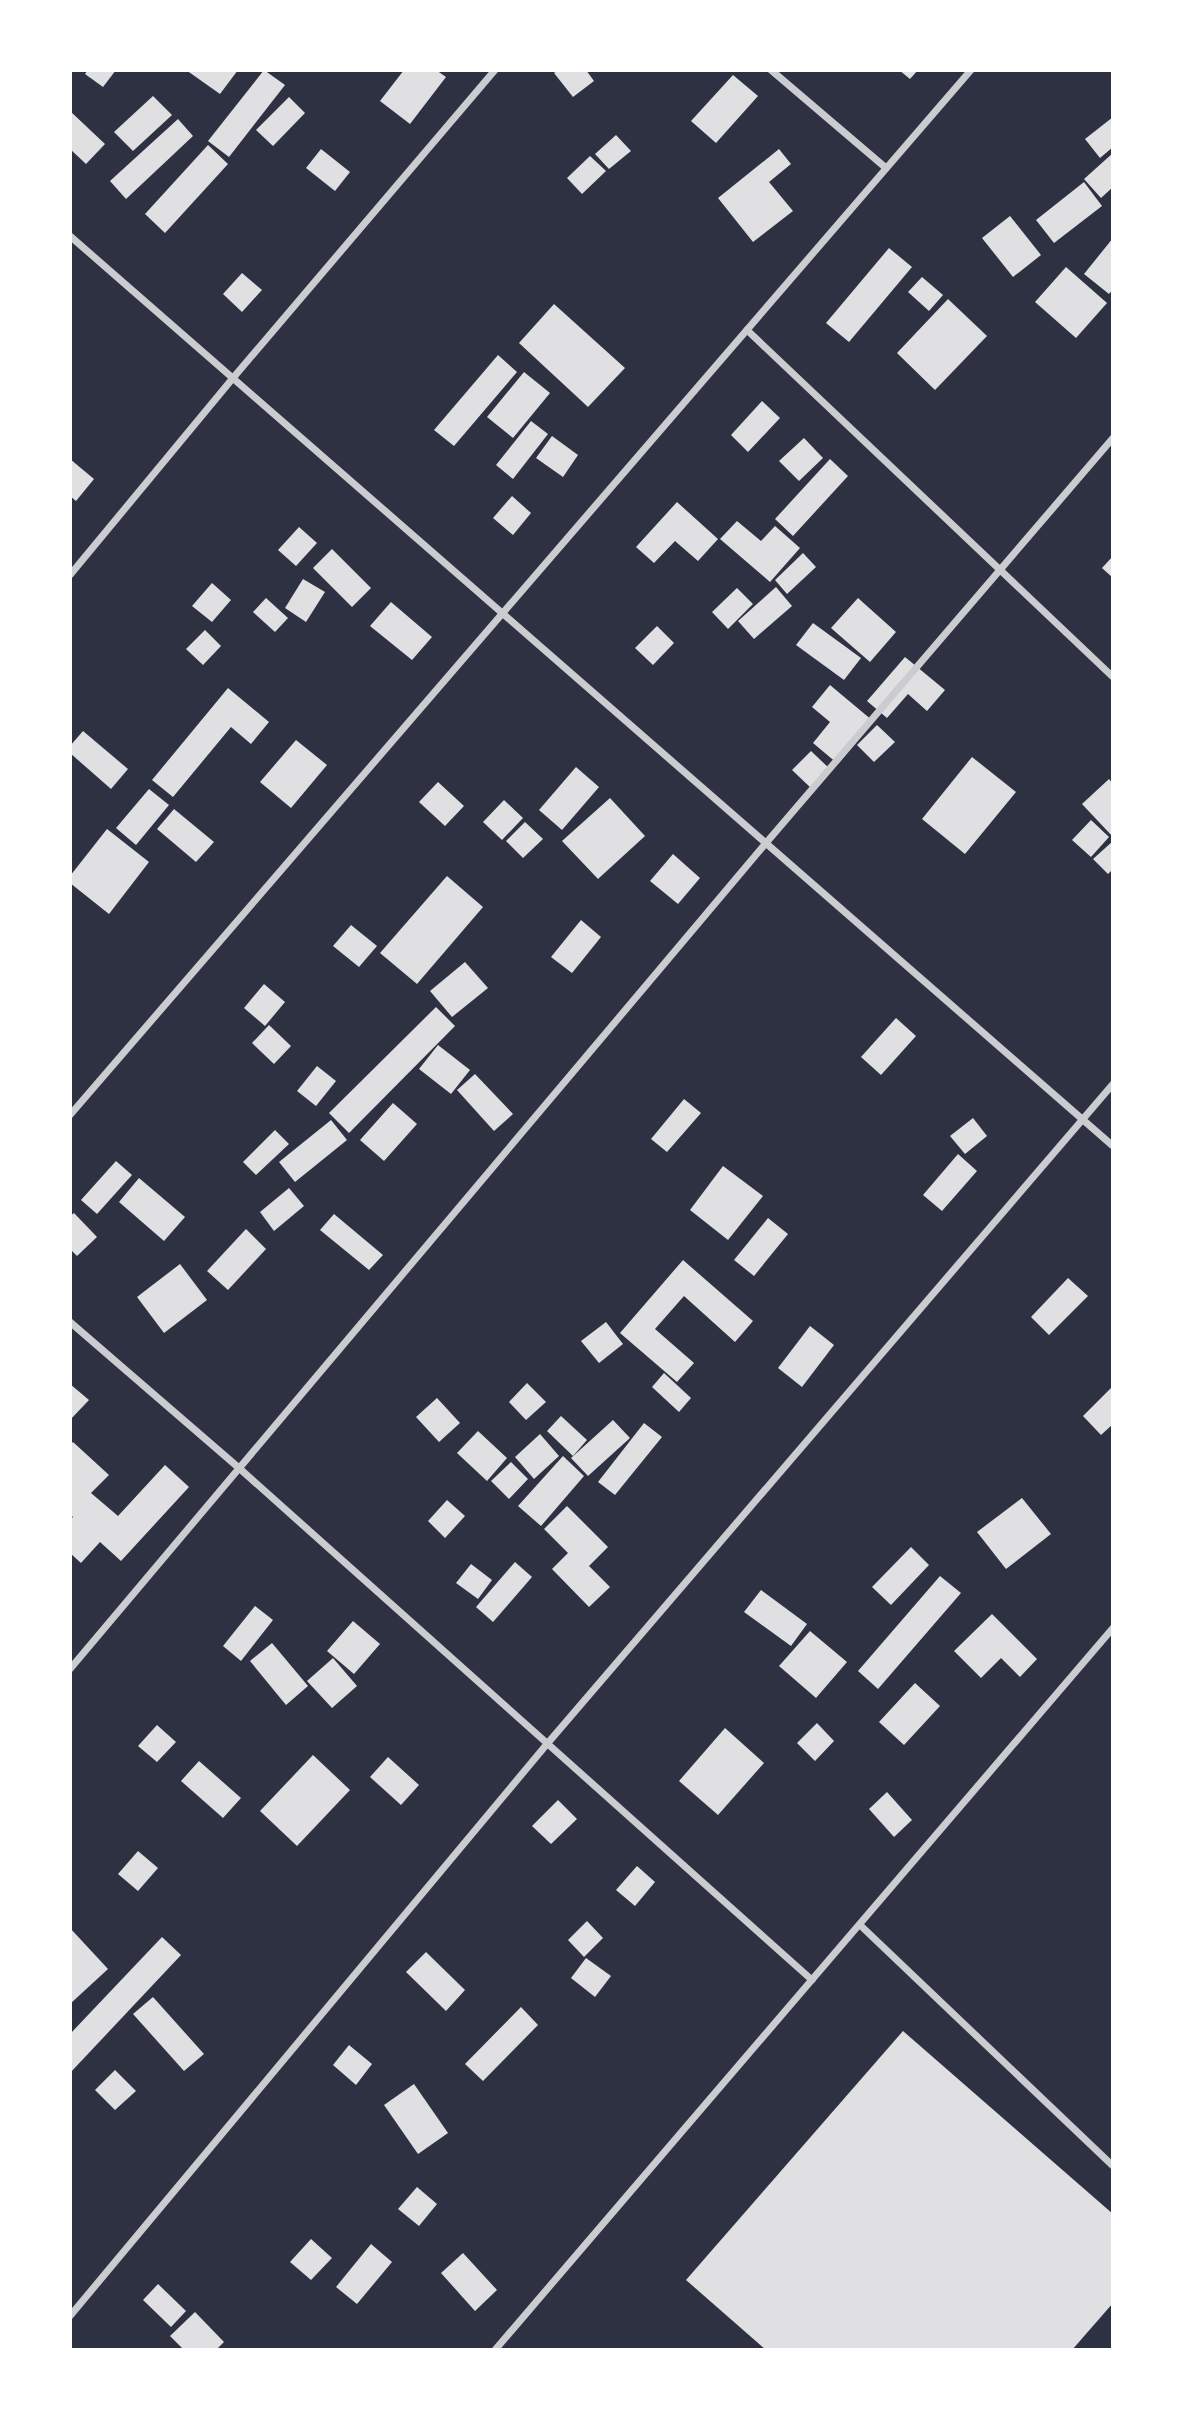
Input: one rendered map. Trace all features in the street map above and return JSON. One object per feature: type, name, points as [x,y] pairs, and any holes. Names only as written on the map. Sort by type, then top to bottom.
[{"type":"street","points":[[70,575],[233,378],[495,70]]},
{"type":"street","points":[[771,70],[886,168]]},
{"type":"street","points":[[70,1115],[971,70]]},
{"type":"street","points":[[70,236],[1113,1146]]},
{"type":"street","points":[[747,330],[1113,677]]},
{"type":"street","points":[[70,1669],[766,843],[1113,438]]},
{"type":"street","points":[[70,2316],[547,1744],[1113,1084]]},
{"type":"street","points":[[70,1322],[239,1468],[812,1980]]},
{"type":"street","points":[[495,2350],[1113,1628]]},
{"type":"street","points":[[860,1925],[1113,2166]]},
{"type":"building","points":[[88,70],[116,70],[103,87],[85,74]]},
{"type":"building","points":[[186,70],[238,70],[220,94]]},
{"type":"building","points":[[264,70],[285,85],[229,157],[208,141]]},
{"type":"building","points":[[404,70],[436,70],[446,77],[410,124],[380,101]]},
{"type":"building","points":[[558,70],[586,70],[594,81],[573,97],[554,73]]},
{"type":"building","points":[[899,70],[918,70],[910,79]]},
{"type":"building","points":[[733,75],[758,96],[716,143],[691,121]]},
{"type":"building","points":[[153,96],[172,115],[133,151],[114,132]]},
{"type":"building","points":[[289,97],[305,113],[273,146],[256,130]]},
{"type":"building","points":[[70,111],[105,144],[86,164],[70,149]]},
{"type":"building","points":[[1113,117],[1113,147],[1100,158],[1085,139]]},
{"type":"building","points":[[178,119],[193,136],[126,199],[110,181]]},
{"type":"building","points":[[616,135],[631,151],[609,169],[595,154]]},
{"type":"building","points":[[208,145],[228,164],[165,233],[145,214]]},
{"type":"building","points":[[321,149],[350,172],[335,191],[306,168]]},
{"type":"building","points":[[779,149],[791,164],[769,182],[793,211],[753,242],[718,198]]},
{"type":"building","points":[[1113,153],[1113,187],[1101,198],[1084,179]]},
{"type":"building","points":[[590,156],[606,171],[582,194],[567,178]]},
{"type":"building","points":[[1084,182],[1102,206],[1054,243],[1036,220]]},
{"type":"building","points":[[1010,216],[1041,255],[1013,277],[982,238]]},
{"type":"building","points":[[1113,238],[1113,289],[1109,294],[1084,274]]},
{"type":"building","points":[[889,248],[912,267],[849,342],[826,323]]},
{"type":"building","points":[[1066,267],[1107,303],[1076,338],[1035,302]]},
{"type":"building","points":[[242,273],[262,290],[242,312],[223,294]]},
{"type":"building","points":[[922,277],[943,295],[929,311],[908,292]]},
{"type":"building","points":[[948,299],[987,336],[935,390],[897,353]]},
{"type":"building","points":[[554,304],[625,368],[588,407],[519,343]]},
{"type":"building","points":[[498,355],[517,372],[454,446],[434,430]]},
{"type":"building","points":[[524,372],[550,393],[513,438],[487,417]]},
{"type":"building","points":[[762,401],[780,418],[748,452],[731,435]]},
{"type":"building","points":[[531,421],[548,434],[513,479],[496,465]]},
{"type":"building","points":[[552,436],[578,455],[563,477],[536,458]]},
{"type":"building","points":[[804,438],[823,458],[799,481],[779,461]]},
{"type":"building","points":[[70,459],[94,479],[76,501],[70,496]]},
{"type":"building","points":[[830,459],[848,476],[793,536],[775,519]]},
{"type":"building","points":[[512,496],[531,513],[513,535],[493,518]]},
{"type":"building","points":[[677,502],[718,539],[698,561],[675,541],[654,563],[636,547]]},
{"type":"building","points":[[737,521],[761,541],[775,526],[800,548],[770,582],[720,539]]},
{"type":"building","points":[[299,527],[317,543],[296,566],[278,550]]},
{"type":"building","points":[[332,549],[371,588],[352,607],[313,568]]},
{"type":"building","points":[[803,553],[816,567],[787,594],[775,580]]},
{"type":"building","points":[[1113,556],[1113,578],[1102,568]]},
{"type":"building","points":[[303,579],[325,592],[306,622],[285,608]]},
{"type":"building","points":[[212,583],[231,600],[212,622],[192,606]]},
{"type":"building","points":[[776,587],[792,606],[754,639],[738,621]]},
{"type":"building","points":[[737,588],[753,604],[728,629],[712,612]]},
{"type":"building","points":[[266,598],[288,618],[275,632],[253,612]]},
{"type":"building","points":[[858,598],[896,632],[870,662],[831,628]]},
{"type":"building","points":[[391,602],[432,637],[412,660],[370,626]]},
{"type":"building","points":[[813,623],[861,658],[844,680],[796,645]]},
{"type":"building","points":[[657,626],[674,643],[653,665],[635,648]]},
{"type":"building","points":[[205,630],[221,646],[203,665],[186,649]]},
{"type":"building","points":[[905,657],[945,690],[927,711],[908,694],[887,718],[867,701]]},
{"type":"building","points":[[830,685],[873,721],[838,764],[813,743],[830,722],[812,707]]},
{"type":"building","points":[[228,688],[269,722],[251,744],[231,727],[173,797],[152,780]]},
{"type":"building","points":[[877,725],[895,742],[874,762],[857,745]]},
{"type":"building","points":[[83,731],[128,769],[111,789],[70,753],[70,746]]},
{"type":"building","points":[[296,740],[327,765],[291,808],[260,782]]},
{"type":"building","points":[[811,751],[831,770],[812,789],[792,770]]},
{"type":"building","points":[[972,757],[1016,792],[965,854],[922,819]]},
{"type":"building","points":[[576,767],[599,787],[562,830],[539,810]]},
{"type":"building","points":[[1109,779],[1113,784],[1113,837],[1082,804]]},
{"type":"building","points":[[438,782],[464,806],[445,826],[419,802]]},
{"type":"building","points":[[149,789],[169,805],[136,845],[116,828]]},
{"type":"building","points":[[610,798],[645,836],[598,879],[562,841]]},
{"type":"building","points":[[504,800],[523,818],[502,840],[483,822]]},
{"type":"building","points":[[174,809],[214,842],[196,862],[157,829]]},
{"type":"building","points":[[1091,820],[1109,837],[1091,857],[1072,840]]},
{"type":"building","points":[[525,822],[543,839],[523,858],[506,841]]},
{"type":"building","points":[[107,829],[149,862],[109,914],[70,883],[70,876]]},
{"type":"building","points":[[1113,841],[1113,869],[1108,874],[1093,859]]},
{"type":"building","points":[[673,854],[700,878],[678,904],[650,881]]},
{"type":"building","points":[[447,876],[483,907],[417,984],[380,953]]},
{"type":"building","points":[[581,920],[601,937],[572,973],[551,957]]},
{"type":"building","points":[[351,925],[377,946],[359,967],[333,946]]},
{"type":"building","points":[[465,962],[488,988],[452,1017],[430,991]]},
{"type":"building","points":[[264,984],[285,1002],[265,1026],[244,1008]]},
{"type":"building","points":[[436,1007],[455,1026],[349,1133],[329,1113]]},
{"type":"building","points":[[896,1018],[916,1036],[881,1075],[861,1057]]},
{"type":"building","points":[[269,1025],[291,1046],[274,1064],[252,1043]]},
{"type":"building","points":[[438,1045],[470,1070],[451,1094],[419,1069]]},
{"type":"building","points":[[317,1066],[336,1081],[316,1106],[297,1091]]},
{"type":"building","points":[[475,1074],[513,1114],[494,1131],[457,1090]]},
{"type":"building","points":[[684,1099],[701,1113],[667,1152],[651,1139]]},
{"type":"building","points":[[393,1103],[417,1124],[384,1161],[360,1140]]},
{"type":"building","points":[[973,1118],[987,1136],[965,1154],[950,1136]]},
{"type":"building","points":[[331,1120],[347,1140],[295,1182],[279,1162]]},
{"type":"building","points":[[275,1130],[289,1144],[256,1175],[243,1162]]},
{"type":"building","points":[[958,1154],[977,1171],[942,1211],[923,1195]]},
{"type":"building","points":[[116,1161],[132,1175],[97,1214],[81,1200]]},
{"type":"building","points":[[723,1166],[763,1196],[728,1240],[690,1210]]},
{"type":"building","points":[[139,1178],[185,1217],[164,1241],[119,1202]]},
{"type":"building","points":[[289,1188],[304,1206],[274,1231],[260,1212]]},
{"type":"building","points":[[74,1213],[97,1237],[77,1256],[70,1249],[70,1216]]},
{"type":"building","points":[[334,1214],[383,1255],[369,1270],[320,1230]]},
{"type":"building","points":[[768,1218],[788,1234],[754,1276],[734,1260]]},
{"type":"building","points":[[246,1229],[266,1249],[228,1290],[207,1271]]},
{"type":"building","points":[[683,1260],[753,1321],[735,1342],[684,1296],[655,1329],[694,1363],[677,1382],[620,1333]]},
{"type":"building","points":[[180,1264],[207,1300],[164,1333],[137,1297]]},
{"type":"building","points":[[1068,1278],[1088,1296],[1049,1335],[1031,1317]]},
{"type":"building","points":[[606,1322],[623,1344],[599,1363],[581,1341]]},
{"type":"building","points":[[810,1326],[834,1345],[802,1387],[778,1368]]},
{"type":"building","points":[[664,1373],[691,1398],[679,1412],[652,1387]]},
{"type":"building","points":[[527,1383],[546,1402],[526,1420],[509,1402]]},
{"type":"building","points":[[70,1384],[89,1400],[70,1420]]},
{"type":"building","points":[[1113,1386],[1113,1424],[1101,1435],[1083,1416]]},
{"type":"building","points":[[437,1398],[460,1423],[439,1442],[416,1417]]},
{"type":"building","points":[[561,1416],[587,1440],[573,1456],[547,1431]]},
{"type":"building","points":[[613,1420],[630,1438],[588,1476],[571,1458]]},
{"type":"building","points":[[644,1423],[662,1437],[615,1495],[598,1482]]},
{"type":"building","points":[[478,1431],[507,1458],[487,1481],[457,1453]]},
{"type":"building","points":[[540,1434],[559,1456],[534,1479],[515,1457]]},
{"type":"building","points":[[73,1442],[109,1475],[91,1493],[118,1516],[165,1465],[189,1487],[121,1561],[100,1542],[81,1563],[70,1553],[70,1520],[73,1517],[70,1514],[70,1445]]},
{"type":"building","points":[[563,1456],[584,1476],[541,1526],[518,1506]]},
{"type":"building","points":[[511,1462],[528,1479],[509,1499],[491,1481]]},
{"type":"building","points":[[1022,1498],[1051,1534],[1006,1569],[977,1532]]},
{"type":"building","points":[[447,1500],[465,1516],[445,1538],[428,1521]]},
{"type":"building","points":[[567,1506],[608,1547],[589,1566],[610,1587],[589,1607],[552,1569],[568,1553],[544,1529]]},
{"type":"building","points":[[911,1547],[929,1565],[891,1605],[872,1587]]},
{"type":"building","points":[[515,1562],[532,1577],[493,1622],[476,1607]]},
{"type":"building","points":[[471,1564],[492,1580],[478,1599],[456,1583]]},
{"type":"building","points":[[940,1576],[961,1593],[878,1689],[858,1671]]},
{"type":"building","points":[[761,1590],[807,1624],[791,1646],[744,1612]]},
{"type":"building","points":[[255,1606],[273,1620],[241,1661],[223,1646]]},
{"type":"building","points":[[992,1614],[1037,1659],[1020,1677],[1001,1658],[981,1678],[954,1651]]},
{"type":"building","points":[[353,1621],[380,1644],[354,1674],[327,1651]]},
{"type":"building","points":[[810,1631],[847,1662],[816,1698],[779,1666]]},
{"type":"building","points":[[272,1643],[308,1686],[286,1705],[250,1661]]},
{"type":"building","points":[[333,1658],[357,1686],[332,1708],[307,1681]]},
{"type":"building","points":[[915,1683],[940,1706],[904,1745],[879,1722]]},
{"type":"building","points":[[817,1723],[834,1741],[815,1761],[797,1743]]},
{"type":"building","points":[[157,1725],[176,1742],[157,1762],[138,1746]]},
{"type":"building","points":[[725,1728],[764,1763],[718,1815],[679,1781]]},
{"type":"building","points":[[313,1755],[350,1790],[297,1846],[260,1811]]},
{"type":"building","points":[[388,1757],[419,1785],[401,1805],[370,1777]]},
{"type":"building","points":[[199,1761],[241,1798],[223,1818],[181,1781]]},
{"type":"building","points":[[887,1792],[912,1820],[894,1837],[869,1809]]},
{"type":"building","points":[[558,1800],[577,1819],[551,1844],[532,1826]]},
{"type":"building","points":[[138,1851],[158,1868],[138,1891],[118,1874]]},
{"type":"building","points":[[637,1866],[655,1882],[635,1906],[616,1890]]},
{"type":"building","points":[[587,1921],[603,1938],[584,1957],[568,1940]]},
{"type":"building","points":[[70,1928],[108,1969],[70,2004]]},
{"type":"building","points":[[162,1937],[181,1955],[70,2073],[70,2034]]},
{"type":"building","points":[[426,1952],[465,1990],[446,2011],[406,1972]]},
{"type":"building","points":[[586,1958],[611,1976],[595,1997],[571,1978]]},
{"type":"building","points":[[153,1997],[204,2054],[184,2071],[133,2014]]},
{"type":"building","points":[[521,2007],[538,2025],[483,2081],[465,2064]]},
{"type":"building","points":[[903,2031],[1113,2214],[1113,2303],[1072,2350],[766,2350],[686,2280]]},
{"type":"building","points":[[349,2045],[372,2064],[356,2085],[333,2065]]},
{"type":"building","points":[[115,2070],[136,2091],[115,2110],[95,2090]]},
{"type":"building","points":[[414,2084],[448,2133],[418,2154],[384,2105]]},
{"type":"building","points":[[417,2187],[437,2204],[419,2226],[398,2209]]},
{"type":"building","points":[[311,2239],[332,2258],[311,2280],[290,2262]]},
{"type":"building","points":[[371,2244],[392,2262],[357,2304],[336,2287]]},
{"type":"building","points":[[463,2253],[497,2290],[475,2311],[441,2273]]},
{"type":"building","points":[[158,2284],[186,2311],[171,2327],[143,2300]]},
{"type":"building","points":[[195,2312],[224,2342],[216,2350],[184,2350],[170,2336]]}]
